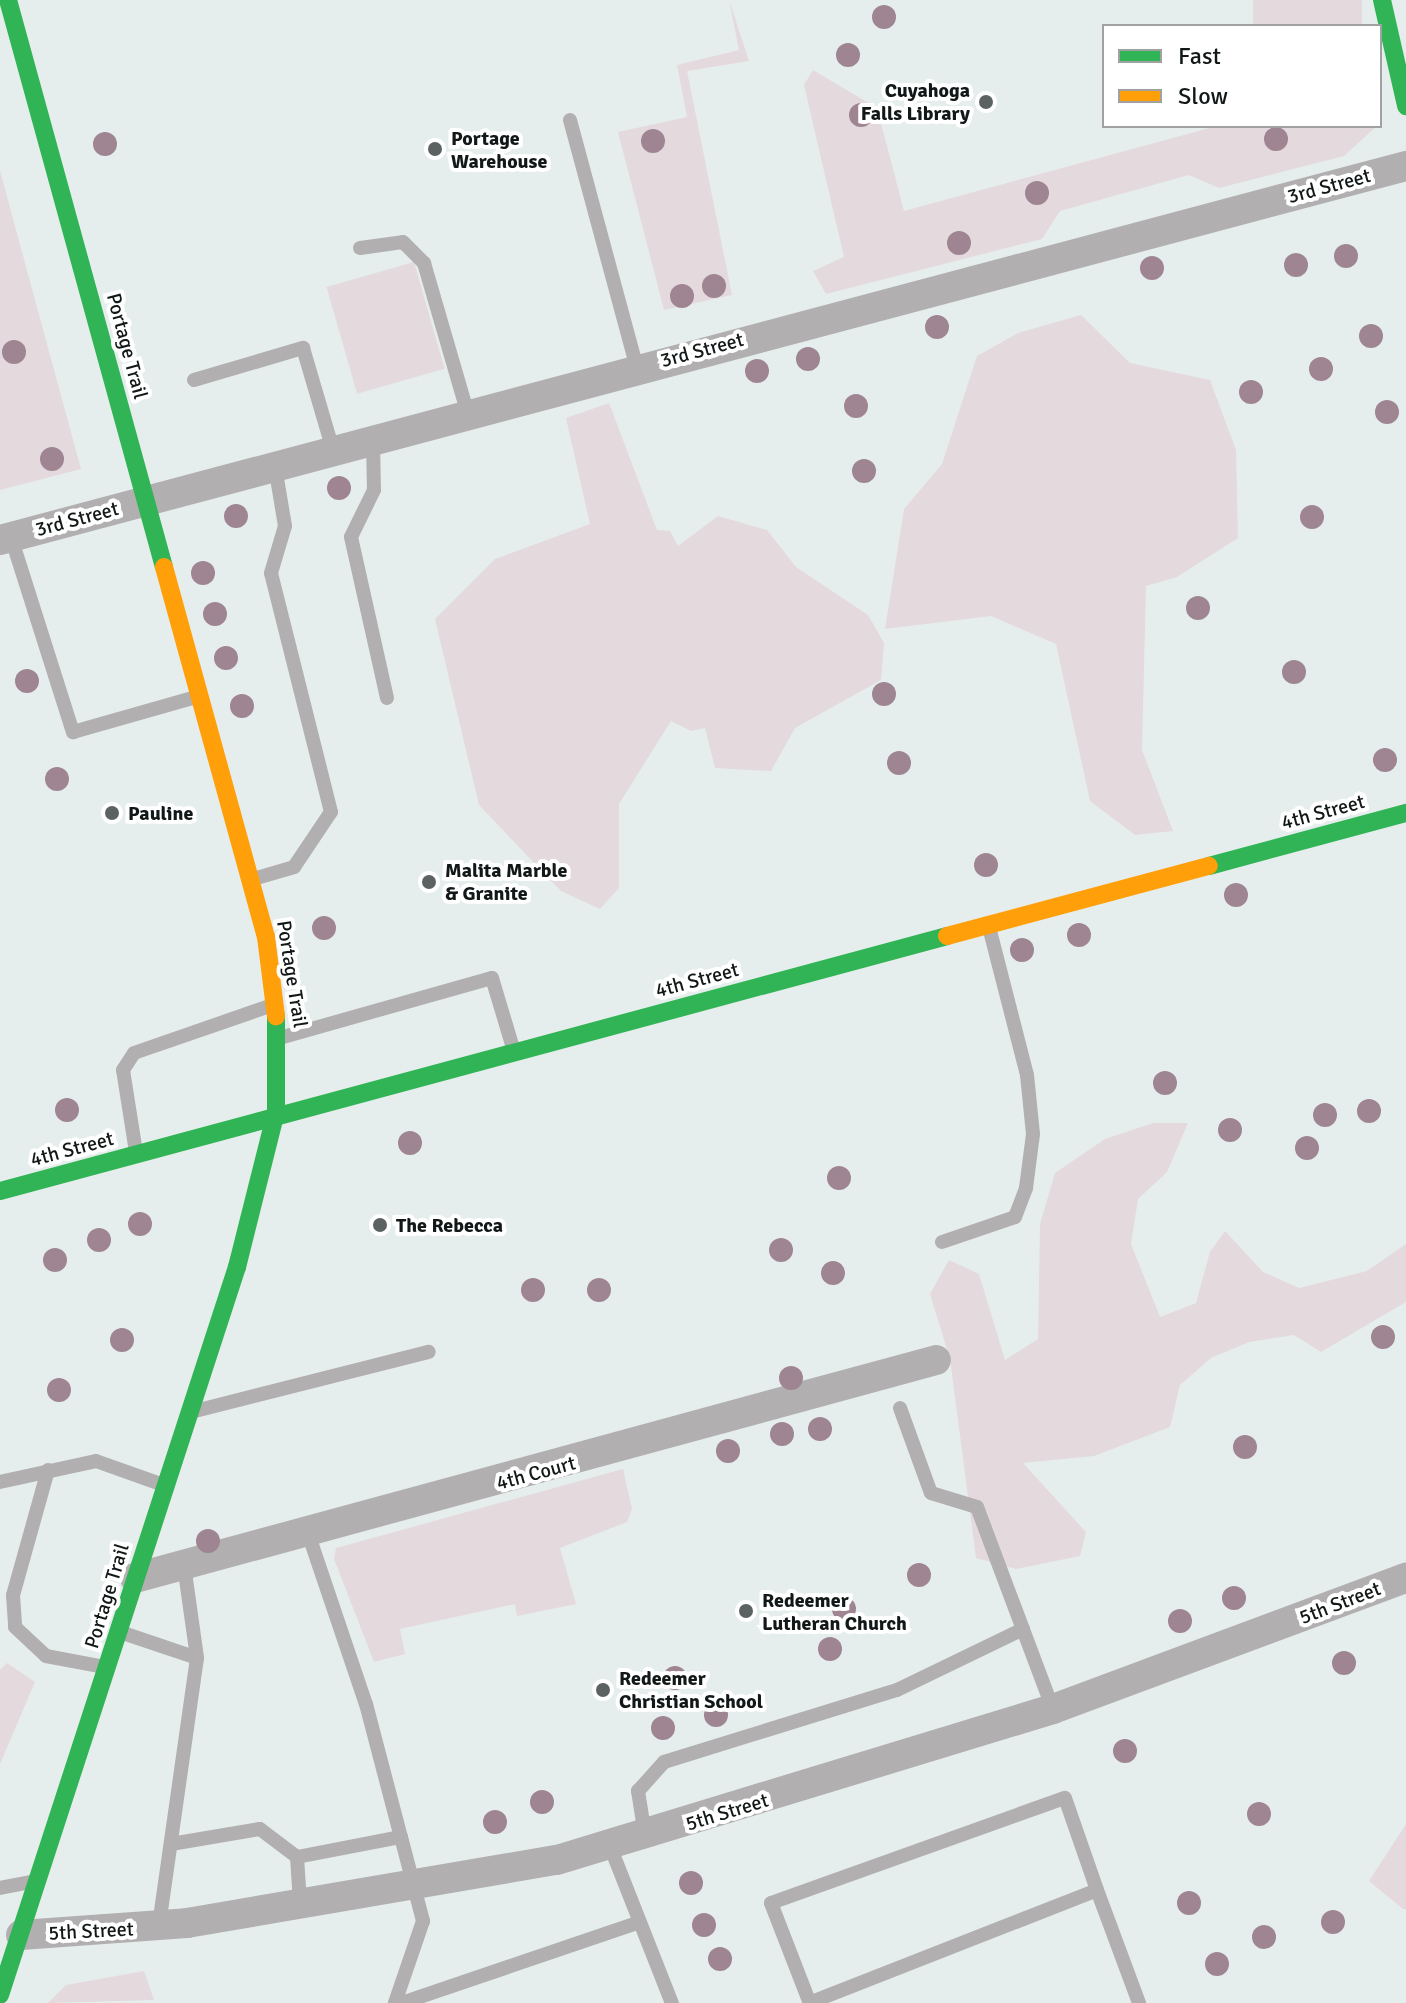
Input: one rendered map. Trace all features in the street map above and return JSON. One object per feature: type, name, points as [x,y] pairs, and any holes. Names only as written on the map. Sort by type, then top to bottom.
[{"type":"main road","name":"Portage Trail","points":[[0,1995],[237,1267],[276,1112],[280,1038],[278,1004],[251,880],[8,0]]},
{"type":"main road","points":[[1382,0],[1406,106]]},
{"type":"main road","name":"4th Street","points":[[0,1191],[136,1155],[276,1112],[514,1052],[1406,813]]},
{"type":"street","name":"3rd Street","points":[[5,538],[1406,166]]},
{"type":"street","name":"4th Court","points":[[135,1578],[936,1360]]},
{"type":"street","name":"5th Street","points":[[21,1935],[159,1926],[414,1885],[610,1846],[1053,1709],[1406,1578]]},
{"type":"lane","points":[[570,120],[637,368]]},
{"type":"lane","points":[[360,248],[403,242],[424,263],[468,414]]},
{"type":"lane","points":[[194,380],[303,348],[333,450]]},
{"type":"lane","points":[[373,439],[374,490],[351,537],[387,698]]},
{"type":"lane","points":[[251,880],[294,867],[323,833],[330,790],[271,573],[285,526],[274,466]]},
{"type":"lane","points":[[5,538],[73,732],[200,696]]},
{"type":"lane","points":[[942,1242],[1015,1217],[1026,1188],[1033,1134],[1027,1075],[988,925]]},
{"type":"lane","points":[[280,1038],[492,978],[514,1052]]},
{"type":"lane","points":[[136,1155],[123,1070],[134,1053],[278,1004]]},
{"type":"lane","points":[[187,1413],[429,1352]]},
{"type":"lane","points":[[900,1408],[931,1493],[977,1507],[1053,1709]]},
{"type":"lane","points":[[0,1482],[96,1461],[165,1485]]},
{"type":"lane","points":[[48,1470],[13,1595],[15,1627],[46,1656],[107,1668]]},
{"type":"lane","points":[[308,1533],[366,1704],[423,1921],[395,2003]]},
{"type":"lane","points":[[159,1926],[197,1658],[184,1565]]},
{"type":"lane","points":[[645,1836],[638,1791],[664,1762],[897,1690],[1023,1629]]},
{"type":"lane","points":[[118,1632],[197,1658]]},
{"type":"lane","points":[[1097,1890],[809,2002],[771,1903],[1065,1798],[1139,2003]]},
{"type":"lane","points":[[171,1844],[260,1829],[297,1857],[401,1837]]},
{"type":"lane","points":[[610,1846],[672,2003]]},
{"type":"lane","points":[[297,1857],[300,1903]]},
{"type":"lane","points":[[0,1888],[37,1881]]},
{"type":"lane","points":[[402,2003],[640,1922]]},
{"type":"shaded area","points":[[729,0],[749,61],[687,71],[732,295],[664,310],[618,132],[687,117],[677,65],[739,50]]},
{"type":"shaded area","points":[[1253,0],[1362,0],[1362,24],[1253,24]]},
{"type":"shaded area","points":[[813,70],[877,108],[904,211],[1210,128],[1375,128],[1344,156],[1219,188],[1189,175],[1060,211],[1042,239],[826,294],[813,271],[844,257],[804,85]]},
{"type":"shaded area","points":[[0,171],[81,469],[0,490]]},
{"type":"shaded area","points":[[414,262],[445,369],[357,394],[327,287]]},
{"type":"shaded area","points":[[1081,315],[1130,363],[1210,380],[1236,450],[1238,538],[1177,577],[1146,586],[1142,750],[1173,831],[1135,835],[1090,801],[1056,644],[991,616],[885,629],[904,509],[942,464],[977,356],[1018,333]]},
{"type":"shaded area","points":[[609,403],[657,530],[670,531],[678,546],[718,516],[767,530],[796,567],[868,615],[884,643],[881,680],[795,728],[771,771],[715,768],[705,728],[691,731],[671,721],[619,804],[619,888],[600,909],[561,891],[479,805],[435,619],[495,559],[590,524],[566,418]]},
{"type":"shaded area","points":[[1153,1123],[1188,1123],[1167,1172],[1138,1199],[1131,1244],[1160,1317],[1196,1303],[1210,1252],[1225,1231],[1263,1272],[1299,1288],[1367,1271],[1406,1244],[1406,1302],[1321,1352],[1294,1335],[1249,1342],[1211,1358],[1180,1385],[1170,1427],[1094,1456],[1023,1463],[1086,1532],[1080,1556],[1016,1569],[976,1558],[950,1359],[930,1294],[949,1260],[979,1274],[1005,1360],[1038,1339],[1040,1224],[1055,1173],[1105,1139]]},
{"type":"shaded area","points":[[623,1469],[632,1509],[627,1522],[560,1548],[576,1604],[517,1616],[515,1604],[400,1629],[405,1654],[374,1662],[334,1559],[336,1548]]},
{"type":"shaded area","points":[[7,1663],[35,1682],[0,1764],[0,1670]]},
{"type":"shaded area","points":[[1406,1824],[1406,1909],[1403,1909],[1369,1881]]},
{"type":"shaded area","points":[[144,1971],[154,2000],[48,2003],[66,1985]]},
{"type":"traffic: fast","points":[[8,0],[164,567]]},
{"type":"traffic: fast","points":[[1382,0],[1406,106]]},
{"type":"traffic: fast","points":[[1209,866],[1406,813]]},
{"type":"traffic: fast","points":[[0,1191],[947,936]]},
{"type":"traffic: fast","points":[[0,1995],[237,1267],[276,1112],[276,1016]]},
{"type":"traffic: slow","points":[[164,567],[266,937],[276,1016]]},
{"type":"traffic: slow","points":[[947,936],[1209,866]]},
{"type":"place","name":"Cuyahoga Falls Library","points":[[986,102]]},
{"type":"place","name":"Portage Warehouse","points":[[435,149]]},
{"type":"place","name":"Pauline","points":[[112,813]]},
{"type":"place","name":"Malita Marble & Granite","points":[[429,882]]},
{"type":"place","name":"The Rebecca","points":[[380,1225]]},
{"type":"place","name":"Redeemer Lutheran Church","points":[[746,1611]]},
{"type":"place","name":"Redeemer Christian School","points":[[603,1690]]}]
